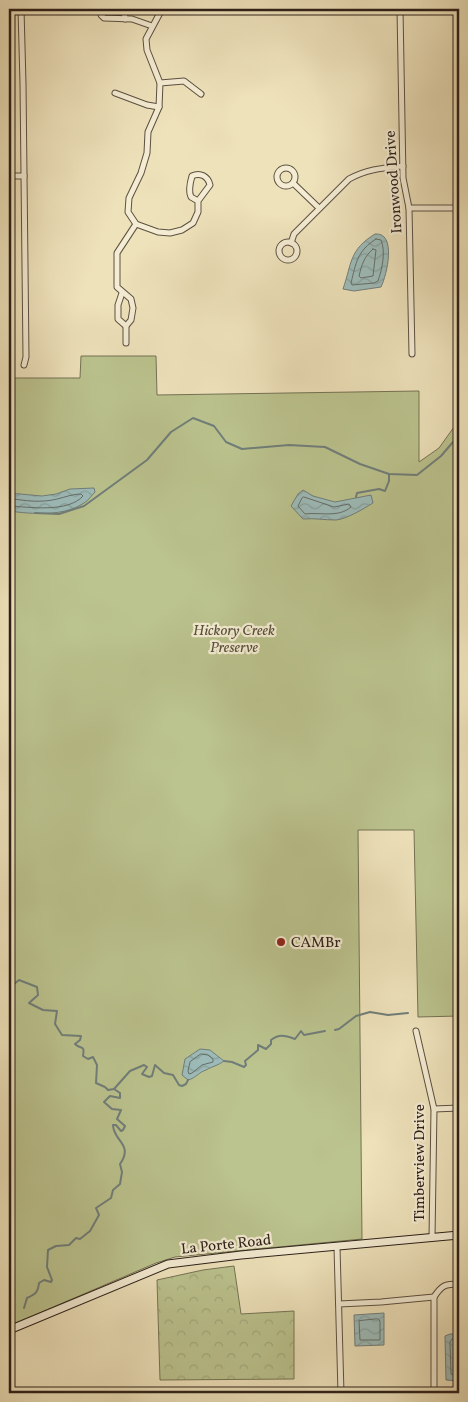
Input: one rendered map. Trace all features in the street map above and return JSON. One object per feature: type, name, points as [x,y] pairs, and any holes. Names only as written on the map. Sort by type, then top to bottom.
[{"type":"street","points":[[21,9],[26,357],[24,365]]},
{"type":"street","points":[[101,9],[101,15],[104,18],[138,20],[152,26]]},
{"type":"street","points":[[124,9],[125,19]]},
{"type":"street","points":[[162,9],[146,38],[147,50],[160,83],[159,107],[148,132],[147,153],[141,174],[129,198],[128,212],[136,224],[158,232],[170,233],[182,230],[193,223],[198,212],[198,201],[210,185],[206,177],[201,174],[192,176],[191,180],[190,195],[198,201]]},
{"type":"street","name":"Ironwood Drive","points":[[400,9],[403,166],[405,194],[409,208],[412,354]]},
{"type":"street","points":[[160,83],[184,81],[201,94]]},
{"type":"street","points":[[114,93],[147,105],[159,107]]},
{"type":"street","points":[[291,242],[294,234],[340,187],[359,174],[376,168],[403,166]]},
{"type":"street","points":[[9,176],[24,176]]},
{"type":"street","points":[[292,183],[319,208]]},
{"type":"street","points":[[409,208],[459,208]]},
{"type":"street","points":[[126,326],[132,320],[133,308],[131,299],[117,287],[117,253],[136,224]]},
{"type":"street","points":[[122,293],[118,305],[118,318],[126,326],[126,343]]},
{"type":"street","name":"Timberview Drive","points":[[416,1031],[434,1109],[432,1238]]},
{"type":"street","points":[[434,1109],[459,1108]]},
{"type":"street","name":"La Porte Road","points":[[9,1330],[168,1264],[241,1255],[459,1235]]},
{"type":"street","points":[[337,1247],[341,1393]]},
{"type":"street","points":[[434,1393],[434,1297],[441,1287],[448,1284],[459,1284]]},
{"type":"street","points":[[339,1304],[434,1297]]},
{"type":"green space","name":"Hickory Creek Preserve","points":[[81,356],[156,356],[157,395],[419,391],[419,462],[439,448],[459,420],[459,1016],[418,1017],[414,830],[358,830],[362,1239],[175,1257],[156,1263],[9,1326],[9,378],[80,378]]},
{"type":"green space","points":[[234,1266],[241,1314],[294,1311],[294,1379],[160,1380],[157,1280],[203,1270]]},
{"type":"water","points":[[375,234],[382,235],[386,240],[389,255],[381,287],[354,291],[343,289],[350,264],[356,252],[360,246]]},
{"type":"water","points":[[94,488],[95,492],[87,501],[67,511],[37,513],[9,511],[9,493],[42,496],[70,489]]},
{"type":"water","points":[[303,490],[313,496],[335,502],[371,495],[373,503],[345,518],[336,520],[303,519],[291,506],[298,494]]},
{"type":"water","points":[[200,1049],[210,1050],[224,1061],[188,1080],[182,1075],[185,1059]]},
{"type":"water","points":[[384,1313],[384,1345],[355,1346],[354,1315]]},
{"type":"water","points":[[459,1334],[459,1381],[446,1380],[445,1336]]},
{"type":"waterway","points":[[35,513],[59,514],[84,506],[147,460],[171,432],[193,418],[214,426],[226,442],[242,449],[289,445],[325,447],[360,464],[389,474],[417,475],[441,456],[459,435]]},
{"type":"waterway","points":[[356,497],[357,493],[379,489],[385,491],[389,481],[389,474]]},
{"type":"waterway","points":[[9,988],[19,980],[37,987],[38,995],[29,1003],[43,1010],[57,1011],[55,1024],[62,1035],[81,1036],[80,1040],[75,1044],[83,1049],[83,1056],[88,1059],[93,1057],[97,1065],[96,1083],[108,1090],[114,1089],[130,1071],[144,1065],[147,1067],[142,1074],[149,1077],[152,1076],[155,1065],[164,1073],[173,1075],[179,1085],[186,1084],[188,1080]]},
{"type":"waterway","points":[[335,1030],[356,1016],[370,1012],[388,1015],[408,1013]]},
{"type":"waterway","points":[[224,1061],[244,1067],[246,1065],[245,1061],[258,1050],[258,1045],[266,1049],[271,1044],[271,1040],[279,1036],[295,1039],[301,1031],[304,1035],[325,1031]]},
{"type":"waterway","points":[[24,1308],[27,1298],[36,1292],[39,1283],[44,1280],[51,1282],[52,1280],[47,1267],[48,1250],[56,1246],[69,1245],[76,1238],[80,1239],[90,1231],[99,1215],[96,1208],[111,1198],[113,1190],[120,1184],[122,1172],[120,1164],[125,1152],[113,1125],[116,1125],[121,1131],[125,1126],[117,1119],[121,1110],[112,1109],[104,1102],[110,1096],[120,1098],[120,1093],[114,1089]]},
{"type":"place","name":"CAMBr","points":[[281,942]]}]
